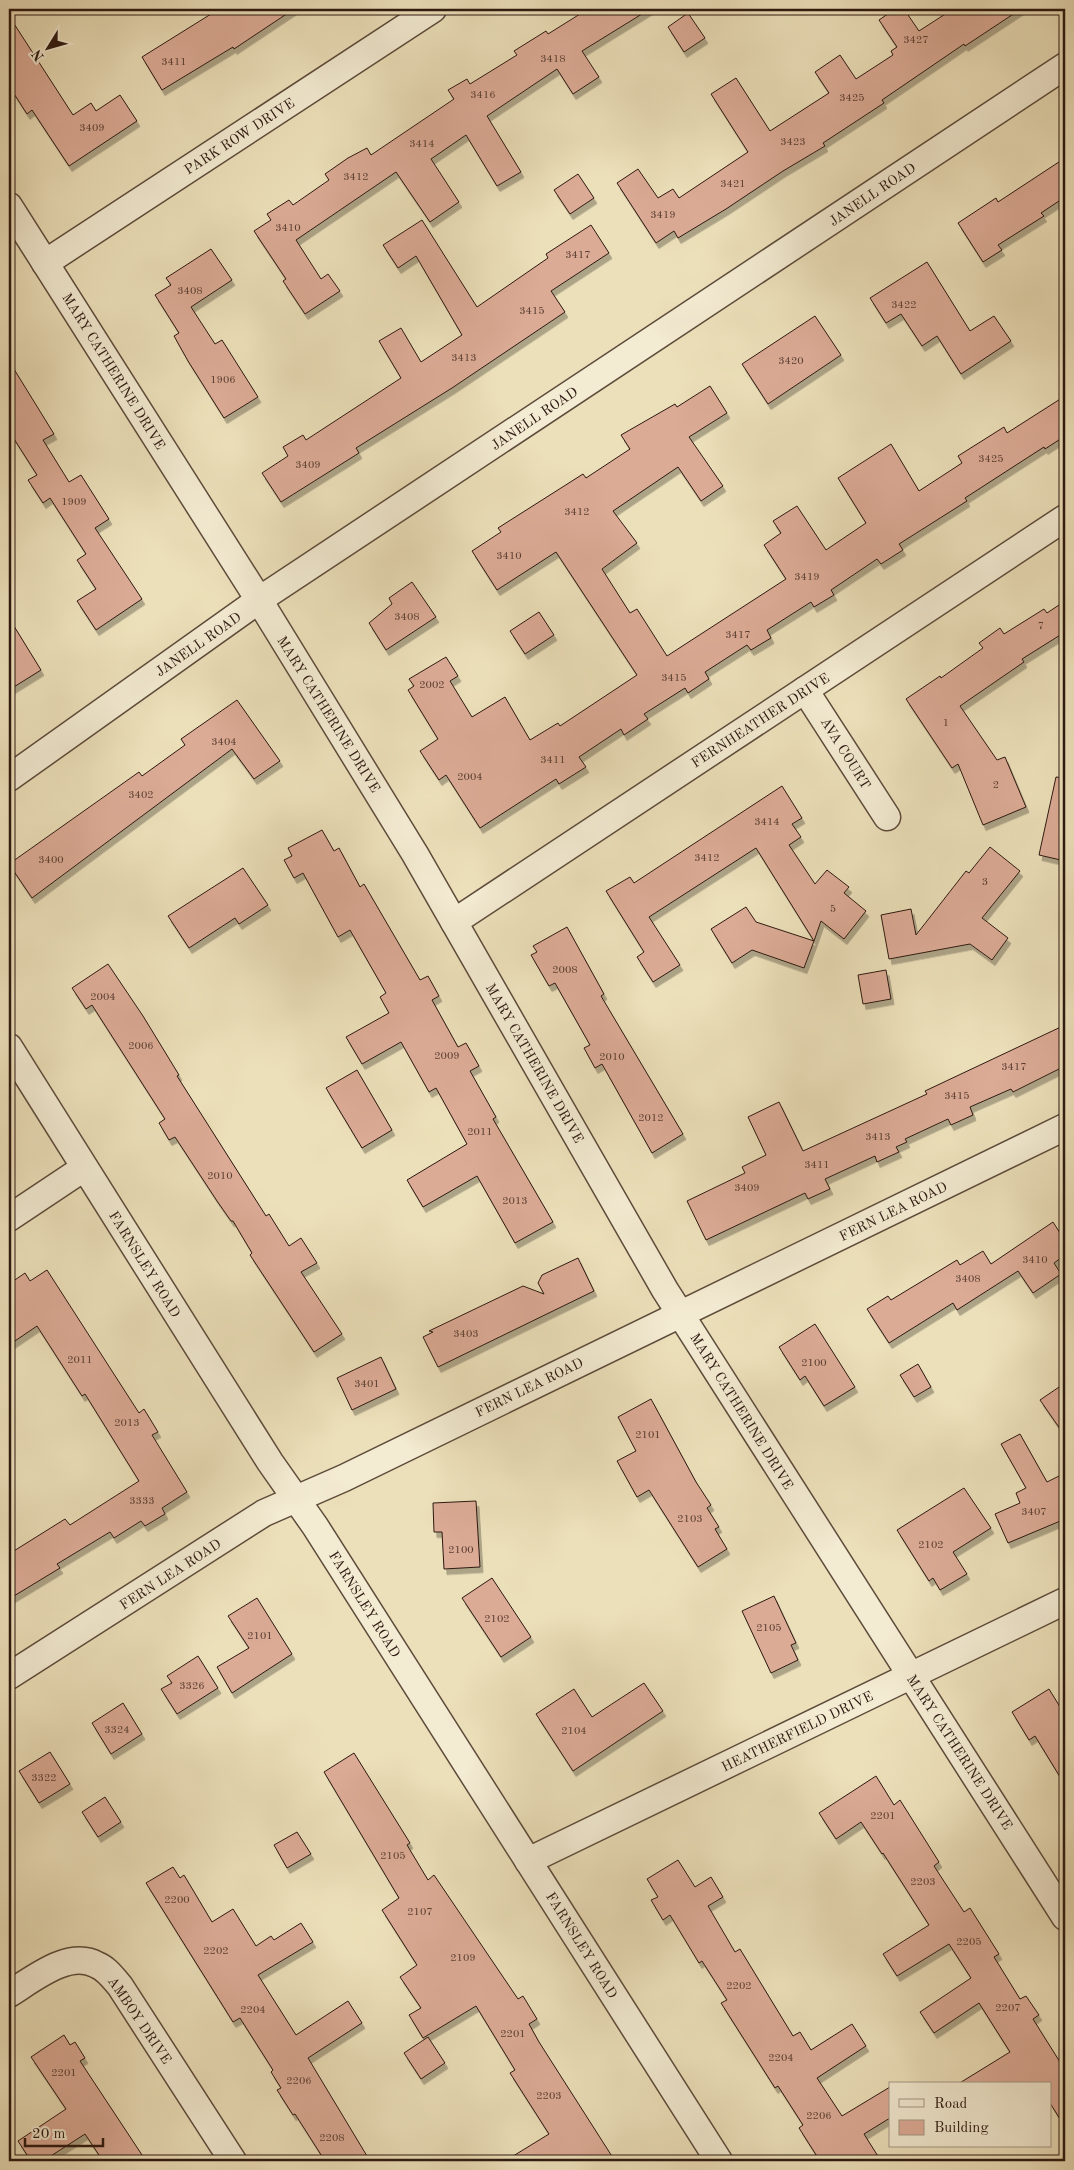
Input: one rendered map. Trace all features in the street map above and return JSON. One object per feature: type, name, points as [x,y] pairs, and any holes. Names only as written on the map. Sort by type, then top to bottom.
[{"type":"street","name":"PARK ROW DRIVE","points":[[45,263],[433,9]]},
{"type":"street","name":"JANELL ROAD","points":[[9,778],[259,600],[1065,66]]},
{"type":"street","name":"MARY CATHERINE DRIVE","points":[[9,206],[259,600],[454,922],[680,1313],[1065,1917]]},
{"type":"street","name":"FERNHEATHER DRIVE","points":[[454,922],[1065,518]]},
{"type":"street","name":"AVA COURT","points":[[805,690],[887,817]]},
{"type":"street","name":"FARNSLEY ROAD","points":[[9,1047],[295,1500],[315,1526],[719,2161]]},
{"type":"street","name":"FERN LEA ROAD","points":[[9,1676],[264,1514],[344,1478],[1065,1127]]},
{"type":"street","points":[[9,1218],[84,1168]]},
{"type":"street","name":"HEATHERFIELD DRIVE","points":[[528,1861],[1065,1601]]},
{"type":"street","name":"AMBOY DRIVE","points":[[9,1994],[59,1965],[80,1960],[96,1964],[107,1971],[120,1986],[232,2161]]},
{"type":"building","points":[[219,9],[294,9],[234,49],[233,47],[162,90],[142,57]]},
{"type":"building","points":[[588,9],[650,9],[582,51],[599,77],[573,94],[557,69],[487,116],[521,172],[497,186],[466,135],[431,159],[459,202],[430,222],[396,172],[296,240],[321,279],[328,274],[340,291],[305,314],[283,281],[286,279],[254,231],[271,220],[267,214],[289,200],[293,205],[329,180],[325,174],[348,158],[367,148],[371,155],[454,99],[448,90],[467,79],[470,84],[517,55],[514,51],[546,31],[548,34]]},
{"type":"building","points":[[895,9],[904,9],[919,31],[953,9],[1021,9],[965,46],[964,44],[882,100],[884,103],[823,143],[825,146],[678,238],[674,231],[656,243],[617,183],[638,169],[658,198],[673,189],[679,198],[748,152],[711,94],[736,78],[770,131],[829,93],[815,72],[840,55],[856,79],[893,55],[891,51],[897,47],[879,20]]},
{"type":"building","points":[[688,13],[705,38],[684,52],[668,27]]},
{"type":"building","points":[[9,16],[73,115],[91,103],[96,111],[120,95],[137,121],[69,166],[32,110],[27,114],[9,86]]},
{"type":"building","points":[[1065,158],[1065,197],[1041,213],[1044,216],[998,245],[1002,250],[983,262],[958,223],[996,198],[998,202]]},
{"type":"building","points":[[578,174],[594,198],[570,214],[554,190]]},
{"type":"building","points":[[422,220],[477,307],[548,258],[546,254],[591,225],[609,253],[551,291],[565,312],[452,388],[356,448],[359,453],[281,502],[262,473],[288,456],[283,447],[303,435],[306,440],[401,378],[379,341],[401,328],[421,362],[462,335],[416,256],[398,268],[383,245]]},
{"type":"building","points":[[211,249],[232,280],[191,307],[215,344],[222,340],[258,397],[224,418],[188,361],[174,336],[179,333],[155,295],[171,285],[166,278]]},
{"type":"building","points":[[927,262],[970,331],[994,316],[1011,341],[961,374],[937,336],[922,346],[901,314],[886,323],[870,298]]},
{"type":"building","points":[[815,316],[841,355],[768,404],[742,364]]},
{"type":"building","points":[[9,361],[54,434],[43,440],[69,482],[81,475],[109,519],[95,528],[142,599],[96,630],[77,601],[96,589],[77,560],[86,554],[50,498],[43,503],[28,480],[37,475],[9,431]]},
{"type":"building","points":[[710,386],[727,413],[689,437],[723,486],[701,501],[678,467],[613,511],[637,543],[602,569],[630,613],[637,609],[667,656],[786,579],[764,545],[781,533],[773,521],[797,506],[826,550],[866,523],[838,478],[891,444],[919,491],[962,463],[958,456],[1004,427],[1007,433],[1065,396],[1065,436],[1045,449],[1044,447],[965,498],[967,501],[899,544],[903,550],[881,564],[877,559],[831,590],[834,595],[814,607],[811,602],[767,630],[771,638],[751,650],[747,645],[705,672],[709,679],[688,693],[685,688],[644,714],[648,719],[624,735],[621,729],[579,757],[586,767],[559,784],[556,779],[480,828],[446,775],[439,780],[420,751],[438,739],[408,690],[414,686],[409,679],[446,657],[458,676],[450,681],[472,717],[505,697],[530,740],[558,723],[560,726],[637,675],[556,552],[497,590],[472,551],[501,532],[498,528],[583,474],[586,478],[630,449],[621,435],[675,404],[677,407]]},
{"type":"building","points":[[412,582],[436,617],[386,650],[369,623],[392,604],[389,598]]},
{"type":"building","points":[[1065,601],[1065,632],[1022,659],[1024,662],[960,706],[997,760],[1005,757],[1026,807],[983,825],[958,764],[952,768],[906,699],[940,676],[941,678],[983,648],[979,643],[1000,628],[1004,634],[1044,609],[1047,613]]},
{"type":"building","points":[[539,612],[554,635],[525,654],[510,631]]},
{"type":"building","points":[[9,618],[41,670],[9,690]]},
{"type":"building","points":[[237,700],[280,761],[254,779],[232,749],[32,898],[9,864],[139,772],[142,776],[185,745],[181,739]]},
{"type":"building","points":[[1056,777],[1065,778],[1065,861],[1039,855]]},
{"type":"building","points":[[782,786],[802,818],[792,824],[801,837],[789,845],[815,884],[827,870],[849,887],[844,893],[866,911],[844,939],[821,921],[814,941],[756,848],[649,917],[680,965],[653,982],[637,957],[644,952],[606,891],[630,877],[634,883]]},
{"type":"building","points":[[322,830],[334,851],[339,848],[360,887],[364,884],[420,980],[428,976],[439,996],[432,1000],[458,1047],[466,1043],[479,1066],[470,1071],[496,1117],[493,1119],[553,1222],[515,1243],[477,1176],[423,1207],[407,1180],[467,1144],[436,1088],[429,1092],[401,1042],[362,1064],[346,1037],[389,1013],[380,997],[386,993],[350,930],[338,937],[303,873],[294,878],[284,860],[292,856],[288,848]]},
{"type":"building","points":[[990,847],[1020,871],[982,918],[1008,938],[992,960],[970,944],[889,959],[881,915],[911,909],[916,935],[966,871],[969,873]]},
{"type":"building","points":[[243,868],[268,905],[239,924],[235,918],[189,948],[168,916]]},
{"type":"building","points":[[746,907],[756,922],[814,941],[804,968],[752,950],[732,963],[711,929]]},
{"type":"building","points":[[567,927],[604,994],[601,996],[683,1134],[652,1153],[602,1064],[595,1068],[584,1048],[590,1045],[555,983],[549,986],[531,955],[537,952],[533,946]]},
{"type":"building","points":[[108,964],[143,1016],[179,1075],[177,1076],[266,1216],[269,1214],[289,1246],[301,1238],[317,1263],[301,1272],[342,1334],[314,1352],[250,1255],[252,1253],[233,1221],[231,1221],[217,1201],[175,1137],[169,1140],[159,1123],[165,1119],[92,1005],[86,1009],[72,988]]},
{"type":"building","points":[[886,970],[891,999],[863,1004],[858,975]]},
{"type":"building","points":[[1065,1025],[1065,1066],[1013,1092],[1011,1089],[970,1107],[973,1115],[951,1125],[948,1119],[905,1139],[907,1142],[896,1147],[899,1152],[877,1162],[875,1156],[825,1179],[830,1189],[808,1199],[805,1193],[706,1240],[687,1201],[745,1173],[742,1167],[766,1155],[748,1117],[779,1102],[803,1151],[927,1094],[925,1091]]},
{"type":"building","points":[[357,1070],[392,1130],[362,1148],[326,1088]]},
{"type":"building","points":[[1053,1222],[1065,1241],[1065,1255],[1054,1263],[1061,1274],[1033,1293],[1018,1271],[957,1310],[953,1303],[889,1343],[867,1309],[888,1296],[891,1300],[957,1260],[960,1265],[983,1251],[991,1264]]},
{"type":"building","points":[[578,1258],[594,1291],[438,1367],[423,1337],[433,1332],[429,1331],[523,1286],[544,1294],[538,1283],[542,1275]]},
{"type":"building","points":[[47,1270],[139,1413],[144,1409],[158,1432],[152,1435],[187,1492],[162,1508],[165,1514],[145,1526],[141,1521],[114,1538],[110,1532],[57,1564],[60,1568],[9,1599],[9,1554],[65,1519],[70,1525],[139,1481],[85,1394],[82,1396],[37,1326],[9,1345],[9,1284],[25,1273],[30,1281]]},
{"type":"building","points":[[815,1324],[855,1387],[824,1406],[805,1376],[800,1380],[779,1347]]},
{"type":"building","points":[[381,1357],[396,1389],[352,1410],[337,1378]]},
{"type":"building","points":[[918,1364],[931,1387],[914,1397],[900,1375]]},
{"type":"building","points":[[1065,1383],[1065,1436],[1040,1400]]},
{"type":"building","points":[[651,1399],[696,1482],[711,1505],[707,1508],[719,1527],[715,1529],[727,1549],[698,1567],[649,1490],[637,1497],[617,1461],[636,1451],[618,1417]]},
{"type":"building","points":[[1020,1434],[1047,1482],[1065,1473],[1065,1519],[1008,1543],[995,1514],[1020,1503],[1016,1493],[1026,1488],[1001,1444]]},
{"type":"building","points":[[964,1488],[991,1528],[953,1552],[967,1574],[940,1590],[933,1578],[929,1581],[897,1530]]},
{"type":"building","points":[[476,1501],[480,1567],[444,1569],[442,1532],[434,1532],[433,1503]]},
{"type":"building","points":[[492,1578],[531,1637],[501,1657],[462,1598]]},
{"type":"building","points":[[774,1596],[796,1643],[791,1645],[798,1660],[771,1673],[742,1611]]},
{"type":"building","points":[[257,1598],[292,1654],[232,1693],[217,1667],[249,1648],[228,1616]]},
{"type":"building","points":[[198,1656],[218,1688],[177,1714],[161,1689],[172,1683],[167,1676]]},
{"type":"building","points":[[644,1683],[663,1711],[573,1771],[536,1714],[574,1689],[592,1717]]},
{"type":"building","points":[[1049,1689],[1065,1715],[1065,1785],[1035,1736],[1029,1740],[1012,1712]]},
{"type":"building","points":[[123,1703],[142,1734],[111,1754],[92,1723]]},
{"type":"building","points":[[50,1752],[70,1784],[39,1803],[19,1771]]},
{"type":"building","points":[[354,1753],[410,1843],[407,1845],[428,1880],[434,1875],[518,1999],[523,1996],[537,2019],[529,2024],[539,2042],[615,2161],[505,2161],[549,2134],[510,2073],[515,2070],[476,2006],[423,2038],[409,2015],[421,2008],[400,1977],[417,1965],[382,1910],[399,1898],[324,1772]]},
{"type":"building","points":[[876,1776],[894,1805],[900,1800],[939,1862],[934,1866],[964,1912],[970,1908],[999,1954],[994,1957],[1020,1999],[1026,1996],[1039,2015],[1033,2019],[1065,2070],[1065,2127],[1052,2106],[1052,2082],[961,2082],[1010,2052],[979,2003],[934,2033],[920,2012],[971,1978],[949,1944],[897,1976],[883,1954],[929,1925],[861,1822],[836,1839],[819,1813]]},
{"type":"building","points":[[105,1797],[121,1822],[98,1837],[82,1812]]},
{"type":"building","points":[[297,1832],[311,1854],[287,1868],[274,1845]]},
{"type":"building","points":[[678,1860],[695,1887],[711,1877],[723,1897],[708,1906],[735,1952],[740,1949],[793,2036],[800,2032],[811,2050],[852,2024],[866,2046],[817,2078],[842,2116],[889,2088],[889,2119],[864,2134],[881,2161],[820,2161],[799,2128],[803,2125],[778,2086],[775,2088],[721,2003],[727,2000],[702,1961],[699,1963],[670,1915],[663,1920],[651,1900],[658,1897],[647,1879]]},
{"type":"building","points":[[173,1867],[180,1878],[184,1875],[212,1922],[233,1909],[256,1946],[271,1936],[274,1940],[301,1923],[313,1942],[258,1975],[296,2035],[348,2001],[362,2023],[308,2058],[370,2161],[325,2161],[295,2114],[293,2115],[277,2090],[281,2088],[271,2072],[273,2070],[240,2018],[233,2022],[146,1883]]},
{"type":"building","points":[[64,2035],[70,2045],[75,2042],[85,2058],[80,2061],[146,2161],[103,2161],[85,2134],[43,2161],[31,2161],[18,2141],[66,2109],[31,2057]]},
{"type":"building","points":[[428,2037],[445,2063],[421,2079],[404,2053]]}]
